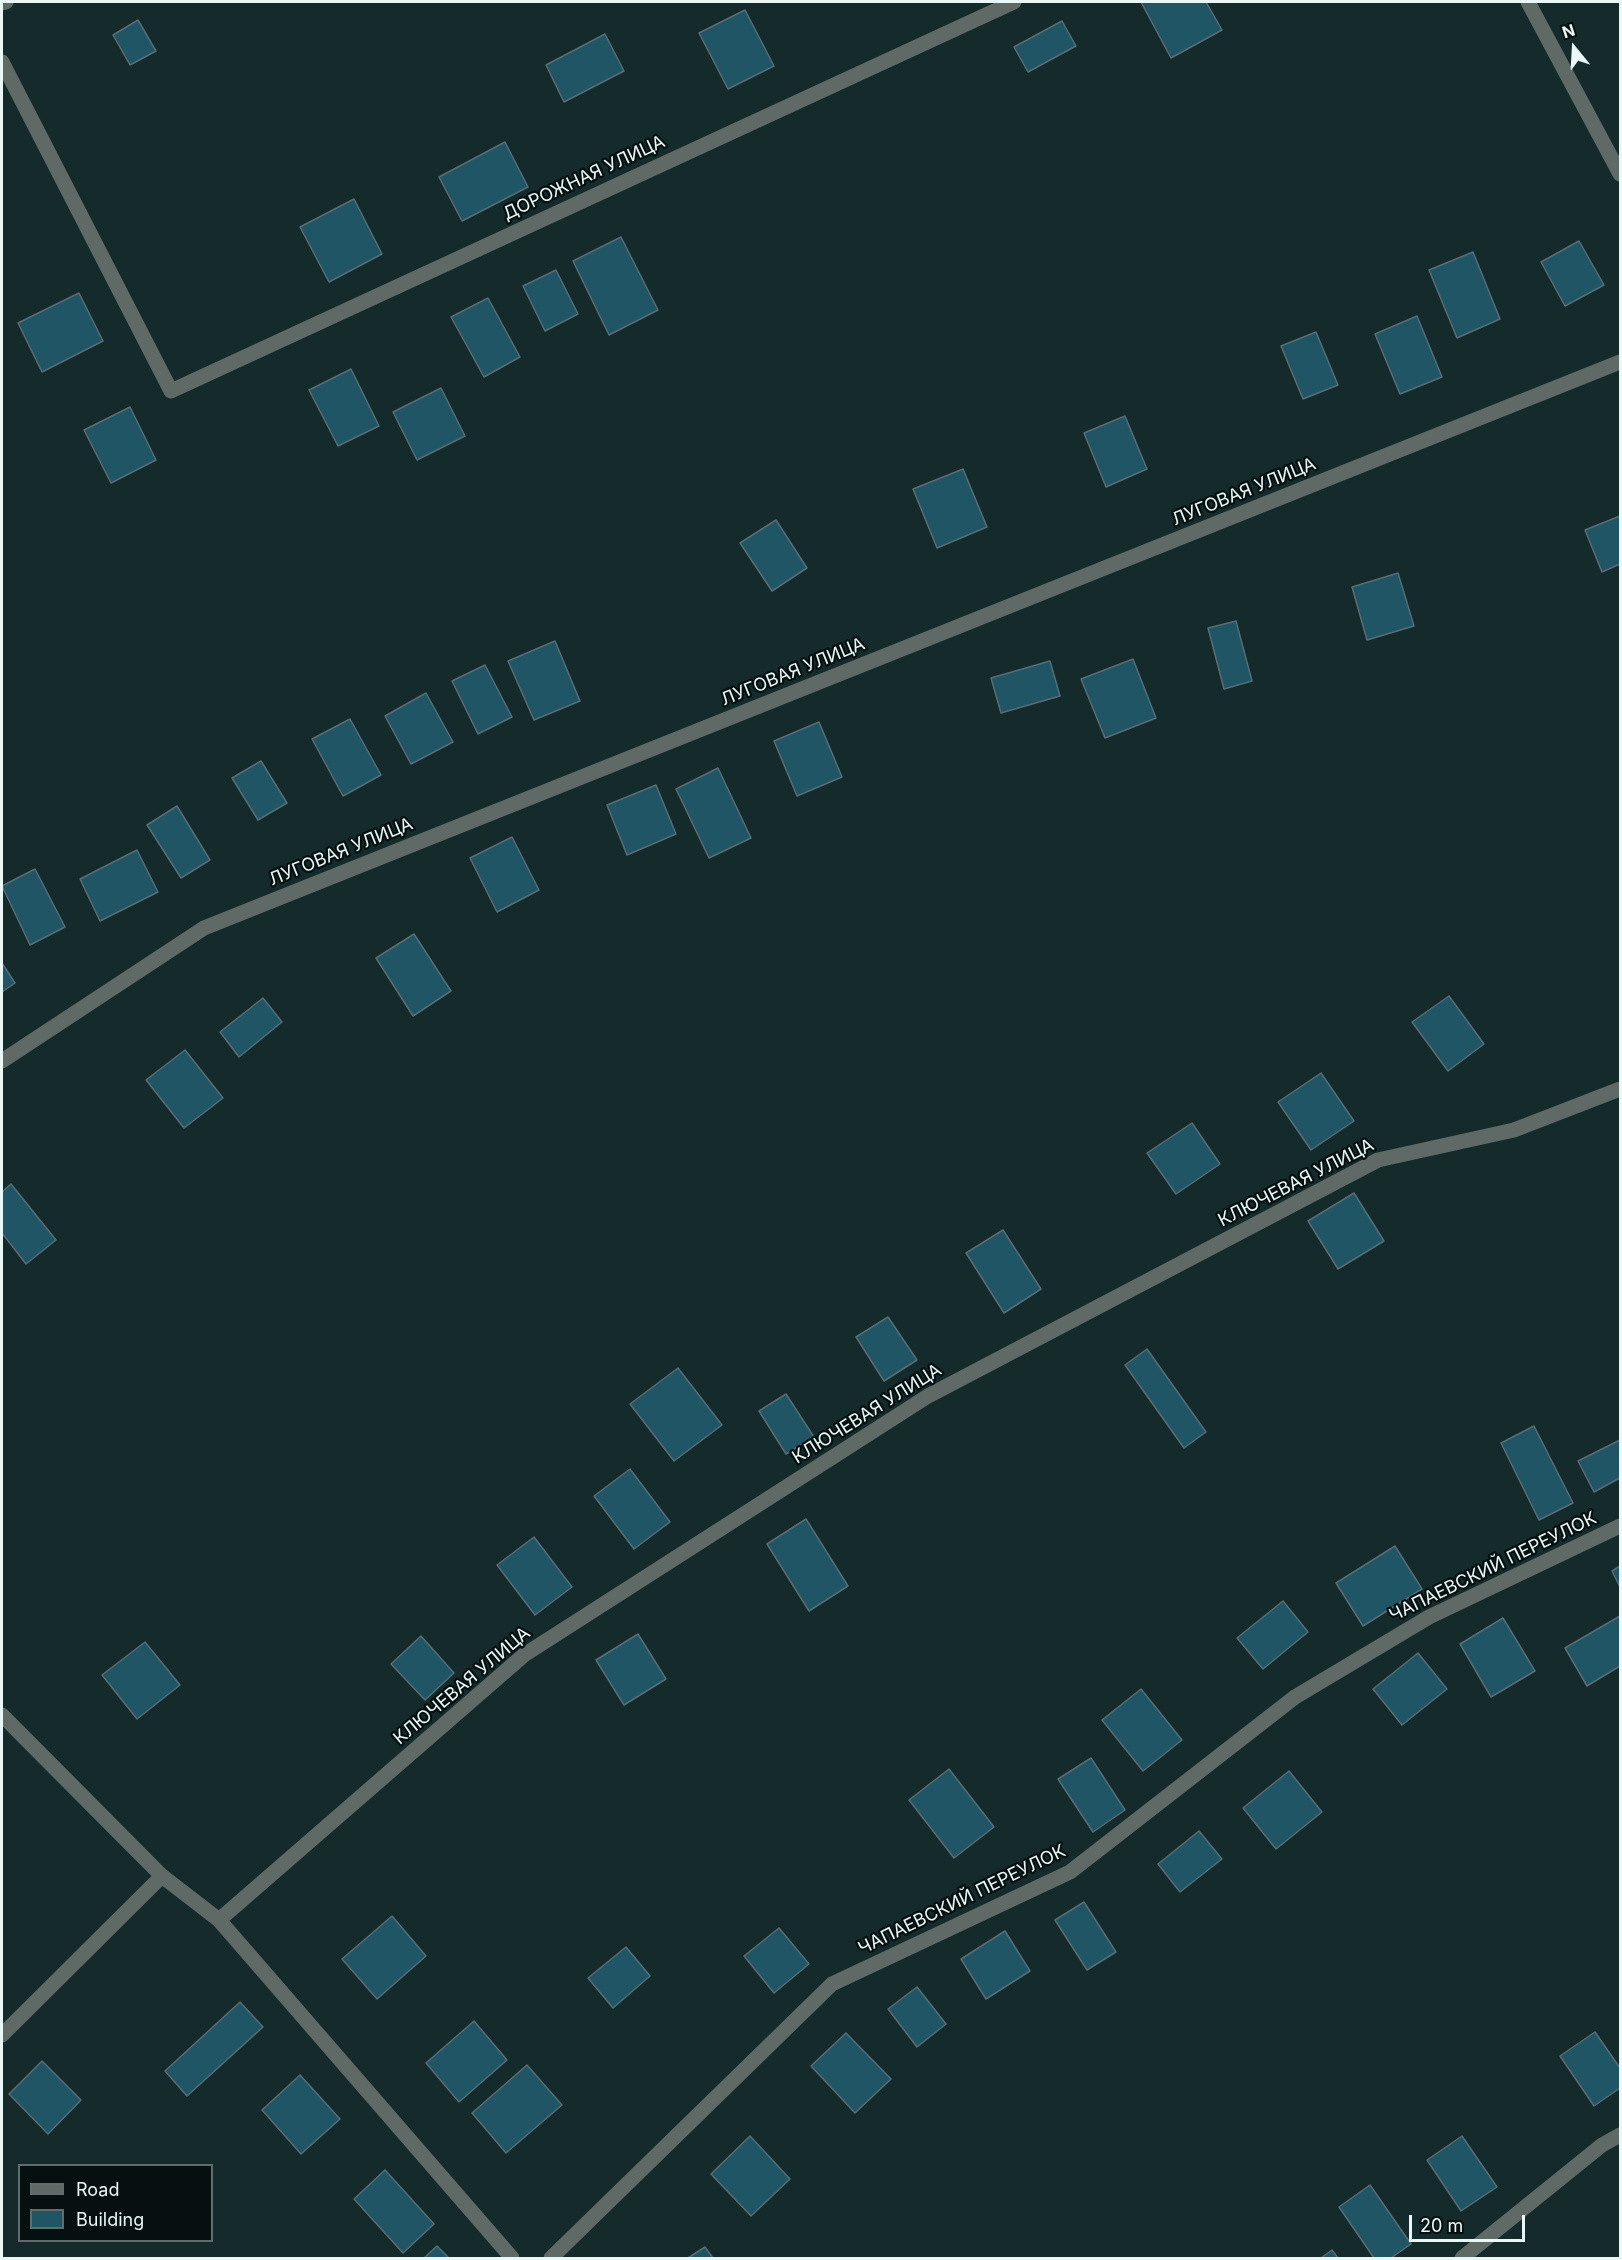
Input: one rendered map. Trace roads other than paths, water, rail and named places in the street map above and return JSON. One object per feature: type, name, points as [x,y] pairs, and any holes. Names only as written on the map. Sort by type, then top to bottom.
[{"type":"street","name":"ДОРОЖНАЯ УЛИЦА","points":[[2,62],[171,391],[1014,2]]},
{"type":"street","points":[[1528,2],[1620,174]]},
{"type":"street","name":"ЛУГОВАЯ УЛИЦА","points":[[2,1061],[204,928],[1620,362]]},
{"type":"street","name":"КЛЮЧЕВАЯ УЛИЦА","points":[[219,1920],[524,1655],[928,1396],[1378,1160],[1514,1130],[1620,1089]]},
{"type":"street","name":"ЧАПАЕВСКИЙ ПЕРЕУЛОК","points":[[551,2259],[832,1984],[1070,1872],[1295,1697],[1429,1617],[1620,1526]]},
{"type":"street","points":[[2,1715],[162,1876],[219,1920],[512,2259]]},
{"type":"street","points":[[2,2035],[162,1876]]},
{"type":"street","points":[[1462,2259],[1602,2145],[1620,2135]]}]
